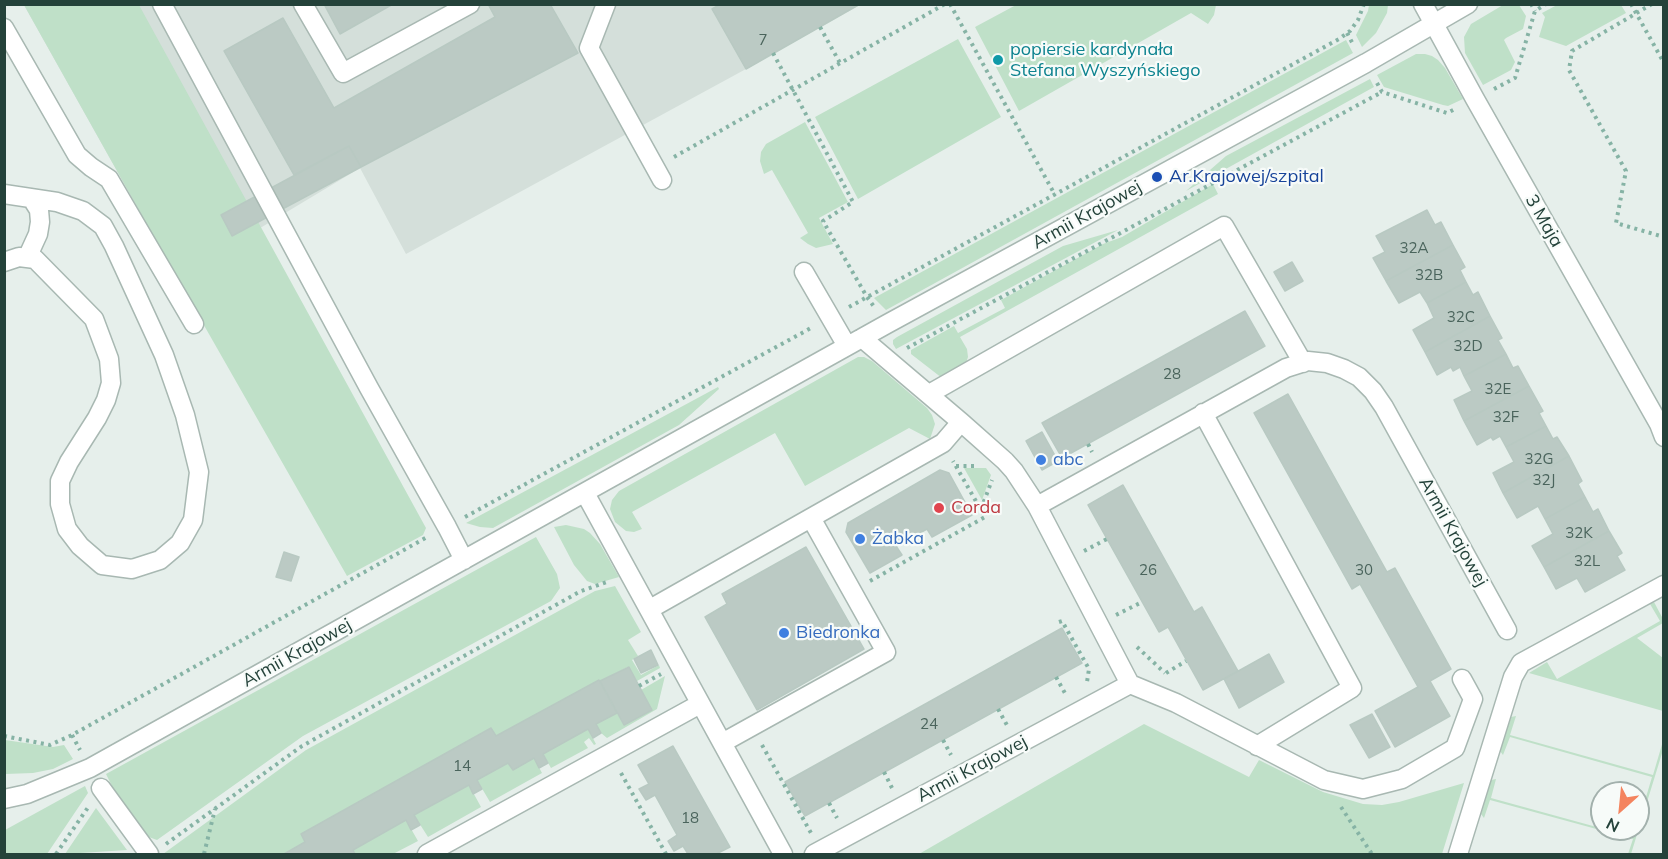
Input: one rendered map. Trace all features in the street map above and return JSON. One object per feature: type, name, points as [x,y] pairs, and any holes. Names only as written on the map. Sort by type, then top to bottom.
[{"type":"street","points":[[303,4],[343,74],[470,4]]},
{"type":"street","points":[[606,4],[589,48],[658,174]]},
{"type":"street","name":"3 Maja","points":[[1424,4],[1664,437]]},
{"type":"street","name":"Armii Krajowej","points":[[4,799],[27,794],[90,768],[887,324],[1366,63],[1468,4]]},
{"type":"street","points":[[167,6],[375,398],[464,560]]},
{"type":"street","points":[[4,28],[77,155],[109,179],[194,324]]},
{"type":"street","points":[[4,194],[57,202],[83,211],[103,226],[168,365],[185,415],[199,472],[193,520],[180,543],[160,560],[132,569],[102,565],[80,546],[67,529],[60,504],[60,481],[106,400],[111,383],[110,359],[94,319],[35,259],[19,257],[4,262]]},
{"type":"street","points":[[27,258],[38,234],[40,222],[39,210],[32,199]]},
{"type":"street","points":[[929,394],[1224,226],[1303,363]]},
{"type":"street","points":[[804,272],[830,317],[855,342],[929,394],[1005,461],[1023,482],[1130,684],[1176,703],[1324,780],[1363,789],[1402,779],[1455,748],[1473,699],[1462,678]]},
{"type":"street","name":"Armii Krajowej","points":[[1037,506],[1286,368],[1308,361],[1327,363],[1359,377],[1373,391],[1390,417],[1507,630]]},
{"type":"street","points":[[1203,413],[1352,688],[1257,746]]},
{"type":"street","points":[[650,609],[943,443],[961,422]]},
{"type":"street","points":[[585,493],[783,855]]},
{"type":"street","points":[[722,743],[886,652],[811,518]]},
{"type":"street","points":[[1458,855],[1513,677],[1521,663],[1664,585]]},
{"type":"street","name":"Armii Krajowej","points":[[813,845],[1130,684]]},
{"type":"street","points":[[427,855],[700,704]]},
{"type":"street","points":[[101,788],[154,851]]},
{"type":"path","points":[[658,174],[792,90],[948,4],[1055,195]]},
{"type":"path","points":[[4,736],[50,745],[72,735],[390,557],[1339,39],[1358,20],[1364,4]]},
{"type":"path","points":[[1531,4],[1535,11]]},
{"type":"path","points":[[1347,33],[1382,92],[1447,114],[1515,78],[1535,11],[1546,4]]},
{"type":"path","points":[[1631,4],[1664,63]]},
{"type":"path","points":[[1652,4],[1572,51],[1569,70],[1626,171],[1616,223],[1664,237]]},
{"type":"path","points":[[820,27],[840,64]]},
{"type":"path","points":[[773,53],[853,202],[823,221],[867,297],[903,350],[1382,92]]},
{"type":"path","points":[[868,581],[985,517],[943,443]]},
{"type":"path","points":[[956,466],[979,466]]},
{"type":"path","points":[[981,510],[996,471]]},
{"type":"path","points":[[1080,553],[1107,539]]},
{"type":"path","points":[[154,851],[302,746],[581,591],[631,574]]},
{"type":"path","points":[[1120,623],[1115,616],[1142,602]]},
{"type":"path","points":[[1136,646],[1175,680]]},
{"type":"path","points":[[1166,673],[1186,661]]},
{"type":"path","points":[[639,686],[656,676]]},
{"type":"path","points":[[1056,677],[1067,698]]},
{"type":"path","points":[[998,709],[1009,730]]},
{"type":"path","points":[[751,727],[813,845]]},
{"type":"path","points":[[72,735],[83,754]]},
{"type":"path","points":[[943,740],[953,760]]},
{"type":"path","points":[[610,754],[666,855]]},
{"type":"path","points":[[884,772],[894,792]]},
{"type":"path","points":[[1324,780],[1372,855]]},
{"type":"path","points":[[56,855],[101,788]]},
{"type":"path","points":[[635,798],[642,794]]},
{"type":"path","points":[[829,803],[840,822]]},
{"type":"path","points":[[204,855],[215,809]]},
{"type":"path","points":[[663,849],[671,846]]},
{"type":"shaded area","points":[[24,5],[860,5],[406,254],[360,168],[177,278]]},
{"type":"green space","points":[[24,5],[139,5],[426,528],[423,535],[347,576]]},
{"type":"green space","points":[[1016,5],[1216,5],[1214,15],[1208,24],[1191,13],[1019,111],[975,27]]},
{"type":"green space","points":[[1369,5],[1388,5],[1387,13],[1376,33],[1362,47],[1356,35]]},
{"type":"green space","points":[[1503,5],[1519,5],[1526,16],[1523,29],[1504,40],[1515,62],[1511,70],[1483,85],[1465,53],[1464,37],[1471,24]]},
{"type":"green space","points":[[1557,5],[1621,5],[1626,13],[1566,46],[1539,37],[1545,17],[1542,13]]},
{"type":"green space","points":[[958,39],[1001,117],[858,199],[815,117]]},
{"type":"green space","points":[[1346,40],[1353,53],[886,310],[874,298]]},
{"type":"green space","points":[[1416,54],[1425,54],[1438,60],[1463,99],[1448,106],[1384,87],[1377,75]]},
{"type":"green space","points":[[1370,79],[1374,87],[1186,191],[1226,156]]},
{"type":"green space","points":[[805,122],[848,202],[819,218],[833,244],[816,248],[800,238],[808,233],[772,170],[764,174],[760,161],[761,152],[766,144]]},
{"type":"green space","points":[[1213,184],[1218,194],[960,337],[967,349],[966,363],[942,378],[911,354],[911,350],[954,326],[958,333],[1005,308],[1001,300],[1103,244],[1122,237]]},
{"type":"green space","points":[[1118,230],[896,349],[893,344],[893,340],[897,337],[1063,246]]},
{"type":"green space","points":[[858,357],[872,361],[927,408],[935,424],[930,439],[909,428],[805,486],[775,433],[632,512],[642,529],[634,532],[626,531],[615,522],[610,509],[612,500],[619,491]]},
{"type":"green space","points":[[718,387],[719,389],[679,425],[493,528],[466,523]]},
{"type":"green space","points":[[964,468],[986,468],[991,475],[982,500]]},
{"type":"green space","points":[[566,525],[584,529],[590,533],[600,544],[619,577],[595,584],[587,581],[574,565],[554,527]]},
{"type":"green space","points":[[536,537],[557,574],[560,588],[551,601],[303,736],[157,840],[146,836],[117,796],[106,774]]},
{"type":"green space","points":[[615,586],[641,632],[628,640],[638,656],[632,660],[641,675],[659,665],[660,668],[637,681],[628,667],[599,680],[496,736],[491,728],[301,834],[305,842],[284,854],[163,854],[306,750],[595,591]]},
{"type":"green space","points":[[1654,602],[1663,623],[1637,638],[1663,658],[1663,711],[1529,673],[1547,662],[1557,679],[1660,621],[1650,604]]},
{"type":"green space","points":[[665,676],[657,709],[607,738],[601,733],[596,724],[617,713],[624,724],[652,710],[641,690]]},
{"type":"green space","points":[[1516,716],[1510,735],[1653,775],[1663,741],[1663,750],[1650,792],[1652,777],[1510,737],[1503,755],[1500,751],[1511,717]]},
{"type":"green space","points":[[1144,724],[1249,777],[1259,760],[1323,792],[1363,804],[1382,805],[1399,802],[1464,783],[1442,854],[919,854]]},
{"type":"green space","points":[[588,729],[596,744],[594,745],[589,738],[584,742],[588,748],[551,768],[543,754]]},
{"type":"green space","points":[[5,740],[53,747],[64,745],[73,759],[53,769],[33,773],[5,774]]},
{"type":"green space","points":[[534,758],[542,773],[490,802],[477,780],[508,763],[513,770]]},
{"type":"green space","points":[[1496,779],[1491,798],[1590,825],[1590,827],[1490,800],[1484,818],[1481,814],[1491,780]]},
{"type":"green space","points":[[469,785],[481,807],[428,837],[414,815]]},
{"type":"green space","points":[[85,786],[88,793],[47,854],[5,854],[5,830]]},
{"type":"green space","points":[[96,808],[127,850],[65,854]]},
{"type":"green space","points":[[406,820],[418,841],[393,854],[355,854],[353,850]]},
{"type":"green space","points":[[1632,841],[1635,841],[1631,854],[1628,854]]},
{"type":"building","points":[[324,4],[393,4],[340,34]]},
{"type":"building","points":[[488,4],[550,4],[578,53],[361,167],[349,146],[294,175],[224,51],[283,18],[334,108],[495,17]]},
{"type":"building","points":[[721,4],[860,4],[746,69],[712,9]]},
{"type":"building","points":[[349,146],[361,167],[232,236],[221,215]]},
{"type":"building","points":[[1427,210],[1435,225],[1441,222],[1453,245],[1386,281],[1373,258],[1385,252],[1376,236]]},
{"type":"building","points":[[1453,245],[1465,267],[1460,270],[1466,282],[1427,303],[1420,292],[1399,303],[1386,281]]},
{"type":"building","points":[[1292,262],[1303,281],[1285,291],[1274,272]]},
{"type":"building","points":[[1466,282],[1473,295],[1478,292],[1490,316],[1425,352],[1413,330],[1434,318],[1427,303]]},
{"type":"building","points":[[1245,311],[1265,346],[1062,458],[1042,423]]},
{"type":"building","points":[[1490,316],[1502,338],[1498,340],[1506,354],[1464,376],[1460,367],[1453,371],[1451,367],[1437,375],[1425,352]]},
{"type":"building","points":[[1506,354],[1513,368],[1518,366],[1529,386],[1464,421],[1454,400],[1472,391],[1464,376]]},
{"type":"building","points":[[1529,386],[1543,411],[1539,413],[1546,426],[1506,447],[1500,436],[1493,440],[1491,437],[1477,445],[1464,421]]},
{"type":"building","points":[[1288,394],[1387,572],[1395,568],[1451,669],[1430,681],[1450,716],[1395,747],[1375,711],[1418,687],[1360,584],[1352,589],[1254,413]]},
{"type":"building","points":[[1546,426],[1553,439],[1557,437],[1569,456],[1503,493],[1493,473],[1514,462],[1506,447]]},
{"type":"building","points":[[1042,432],[1058,461],[1042,470],[1026,441]]},
{"type":"building","points":[[1569,456],[1582,481],[1578,484],[1585,497],[1545,519],[1538,506],[1517,518],[1503,493]]},
{"type":"building","points":[[940,470],[949,473],[972,515],[932,537],[927,529],[896,546],[902,555],[870,573],[846,532],[848,523]]},
{"type":"building","points":[[1123,485],[1194,612],[1202,607],[1238,671],[1203,690],[1168,627],[1159,632],[1088,505]]},
{"type":"building","points":[[1585,497],[1593,512],[1598,509],[1609,531],[1544,567],[1532,546],[1553,534],[1545,519]]},
{"type":"building","points":[[1609,531],[1622,553],[1617,556],[1625,570],[1585,592],[1577,578],[1556,589],[1544,567]]},
{"type":"building","name":"Biedronka","points":[[806,547],[864,649],[757,710],[705,617],[727,604],[722,594]]},
{"type":"building","points":[[284,552],[299,557],[291,581],[276,577]]},
{"type":"building","points":[[1062,628],[1082,663],[805,816],[785,782]]},
{"type":"building","points":[[651,650],[658,665],[641,673],[634,659]]},
{"type":"building","points":[[1269,654],[1284,682],[1239,708],[1224,679]]},
{"type":"building","points":[[629,667],[652,710],[624,725],[600,681]]},
{"type":"building","points":[[599,680],[617,713],[596,724],[601,733],[593,738],[588,729],[543,754],[548,763],[539,768],[534,758],[513,770],[508,763],[477,780],[482,789],[473,794],[469,785],[414,815],[420,825],[411,830],[406,820],[353,850],[355,854],[284,854],[305,842],[301,834],[491,728],[496,736]]},
{"type":"building","points":[[1372,714],[1390,747],[1369,758],[1350,725]]},
{"type":"building","points":[[673,746],[730,847],[716,854],[688,854],[683,846],[674,851],[668,841],[677,835],[655,795],[646,800],[639,789],[649,784],[638,765]]},
{"type":"place","name":"popiersie kardynała Stefana Wyszyńskiego","points":[[998,60]]},
{"type":"place","name":"Ar.Krajowej/szpital","points":[[1157,177]]},
{"type":"place","name":"abc","points":[[1041,460]]},
{"type":"place","name":"Corda","points":[[939,508]]},
{"type":"place","name":"Żabka","points":[[860,539]]},
{"type":"place","name":"Biedronka","points":[[784,633]]}]
